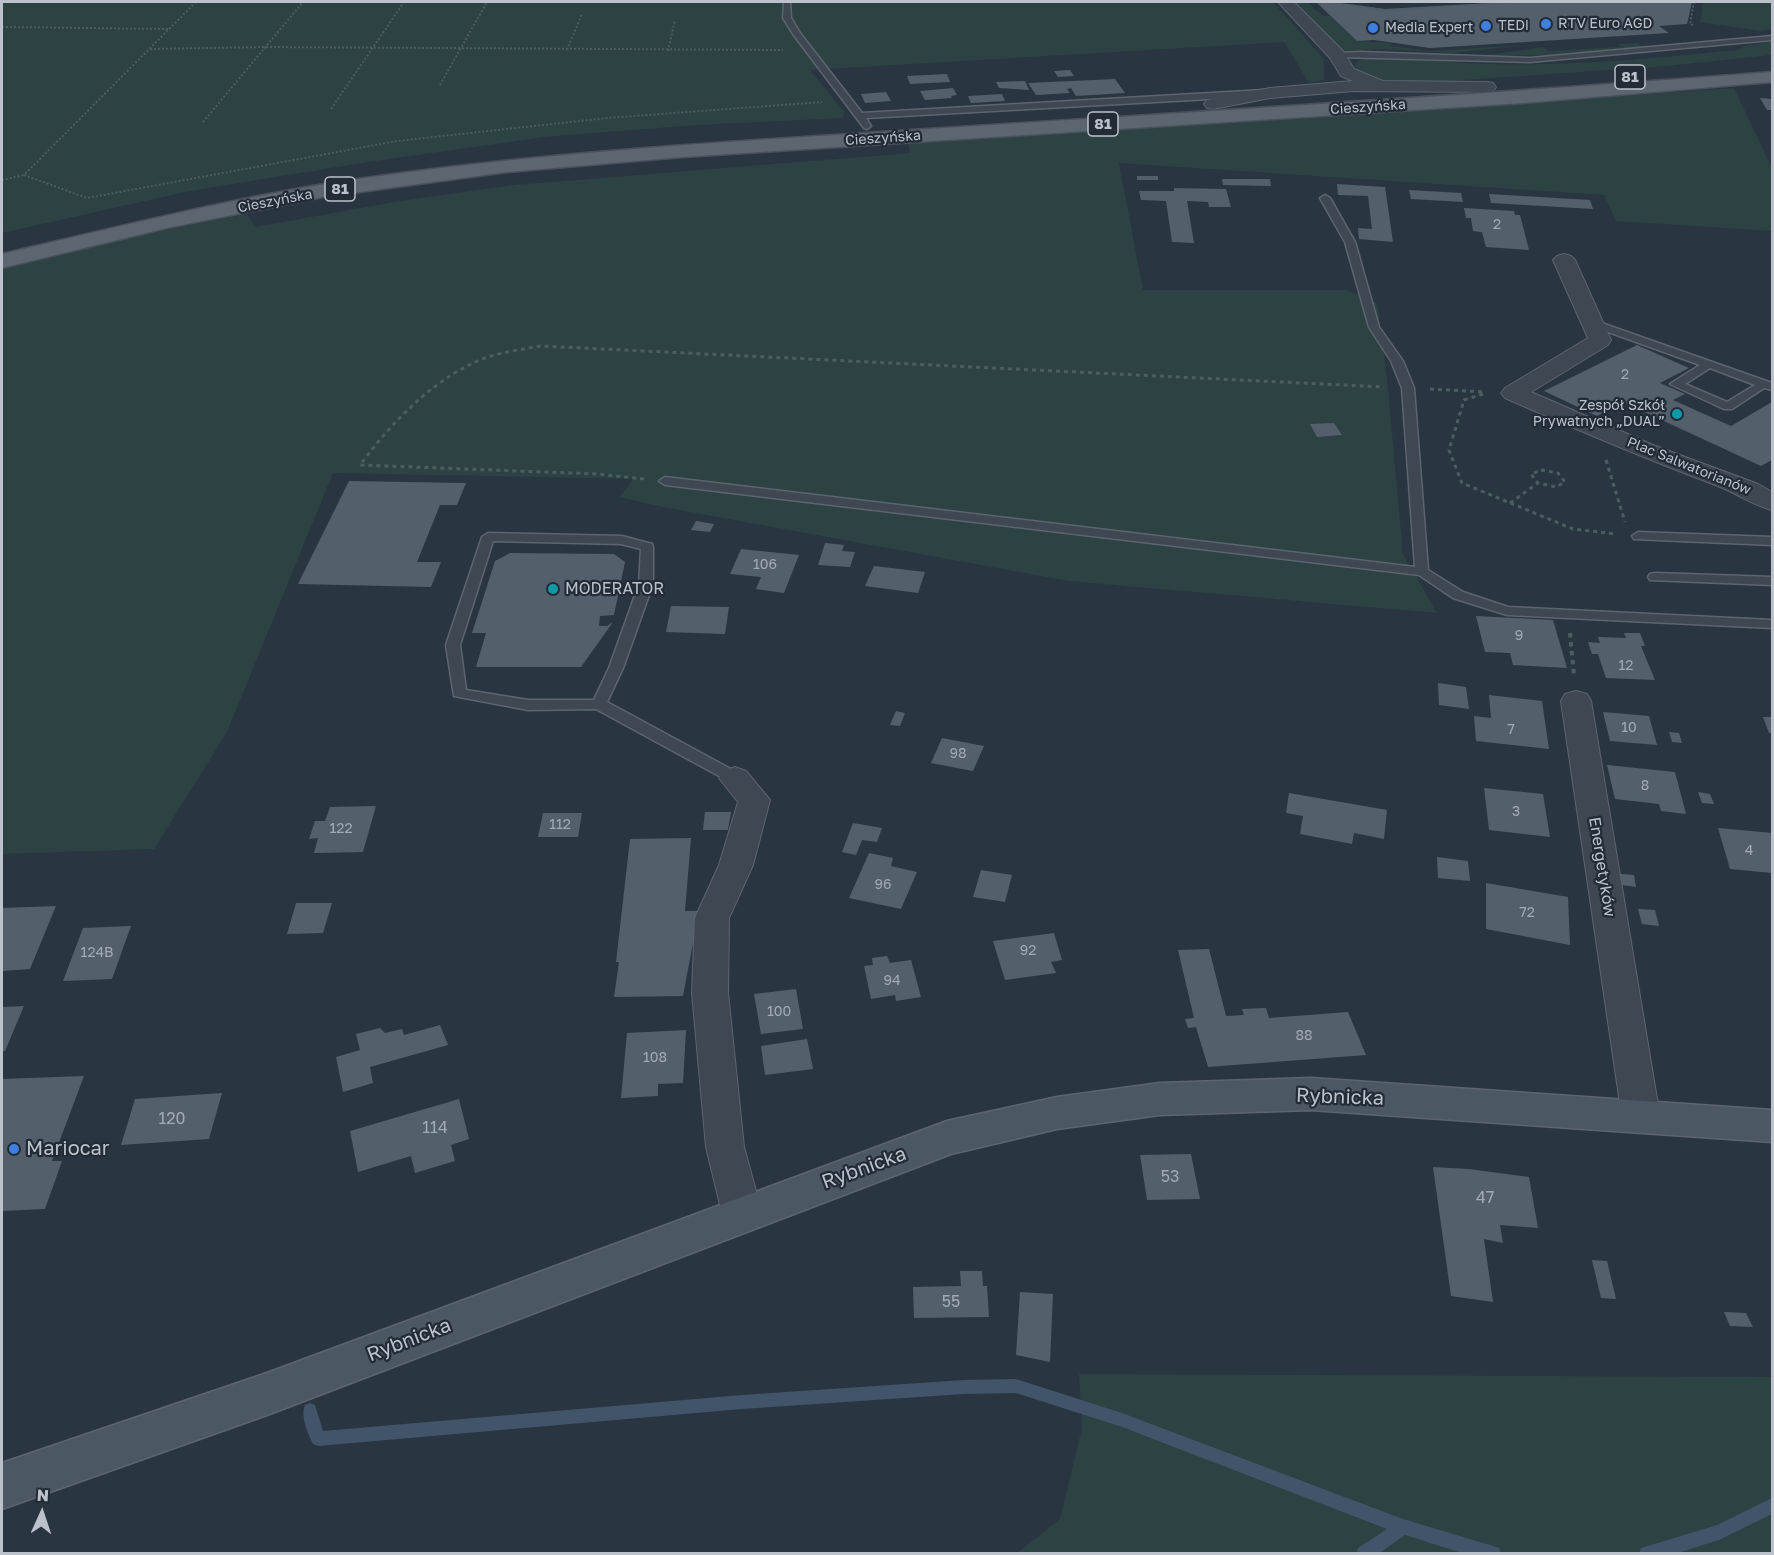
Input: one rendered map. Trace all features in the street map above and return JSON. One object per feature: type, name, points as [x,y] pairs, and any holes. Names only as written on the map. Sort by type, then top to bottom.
[{"type":"main road","name":"Cieszyńska","points":[[2,245],[88,224],[245,191],[394,166],[581,146],[864,121],[1213,104],[1487,87],[1773,64]]},
{"type":"main road","name":"Cieszyńska","points":[[2,261],[167,222],[323,191],[507,166],[683,151],[1535,97],[1773,77]]},
{"type":"street","points":[[1286,2],[1337,55],[1347,72],[1378,85]]},
{"type":"street","points":[[1332,88],[1347,72]]},
{"type":"street","points":[[1213,104],[1270,93],[1378,85],[1487,87]]},
{"type":"street","points":[[1513,393],[1600,339],[1564,260]]},
{"type":"street","name":"Plac Salwatorianów","points":[[1513,393],[1644,450],[1749,489],[1773,502]]},
{"type":"street","name":"Energetyków","points":[[1576,701],[1641,1117]]},
{"type":"street","points":[[735,778],[754,800],[736,865],[712,918],[710,993],[725,1147],[742,1213]]},
{"type":"street","name":"Rybnicka","points":[[2,1486],[267,1394],[742,1213],[947,1138],[1057,1113],[1160,1099],[1311,1094],[1773,1126]]},
{"type":"lane","points":[[787,2],[787,18],[804,45],[864,121],[1249,92],[1270,93]]},
{"type":"lane","points":[[1337,55],[1376,54],[1497,61],[1530,60],[1773,38]]},
{"type":"lane","points":[[1325,198],[1350,242],[1374,327],[1397,361],[1408,388],[1422,572]]},
{"type":"lane","points":[[1593,323],[1768,386]]},
{"type":"lane","points":[[1709,364],[1676,384],[1728,407],[1768,386]]},
{"type":"lane","points":[[665,481],[1422,572],[1458,595],[1507,611],[1568,616],[1773,624]]},
{"type":"lane","points":[[1638,536],[1773,541]]},
{"type":"lane","points":[[599,705],[616,668],[646,584],[647,547],[622,540],[488,537],[453,645],[459,693],[528,705],[599,705],[735,778]]},
{"type":"lane","points":[[1655,577],[1773,581]]},
{"type":"path","points":[[2,180],[24,175],[196,2]]},
{"type":"path","points":[[203,122],[303,2]]},
{"type":"path","points":[[331,109],[404,2]]},
{"type":"path","points":[[440,86],[487,2]]},
{"type":"path","points":[[1314,4],[1333,3],[1386,10],[1528,2]]},
{"type":"path","points":[[567,50],[582,14]]},
{"type":"path","points":[[669,51],[675,20]]},
{"type":"path","points":[[2,27],[169,29]]},
{"type":"path","points":[[150,49],[266,47],[669,51],[786,50],[804,45]]},
{"type":"path","points":[[24,175],[87,198],[397,141],[608,118],[847,100]]},
{"type":"path","points":[[665,481],[597,474],[360,465],[378,441],[446,380],[474,363],[540,346],[1513,393]]},
{"type":"path","points":[[1486,393],[1464,400],[1449,450],[1461,483],[1573,529],[1618,535]]},
{"type":"path","points":[[1596,428],[1626,525]]},
{"type":"path","points":[[1509,503],[1538,483],[1556,487],[1565,482],[1558,473],[1541,470],[1531,474],[1538,483]]},
{"type":"path","points":[[1568,616],[1576,701]]},
{"type":"green space","points":[[2,2],[1273,2],[1324,59],[1324,80],[1309,83],[1284,42],[810,70],[844,111],[843,118],[697,125],[545,137],[368,162],[185,192],[2,233]]},
{"type":"green space","points":[[1296,2],[1307,2],[1323,16],[1330,16],[1357,41],[1392,43],[1391,46],[1430,51],[1525,45],[1454,53],[1382,49],[1344,51]]},
{"type":"green space","points":[[1703,2],[1772,2],[1772,29],[1760,31],[1700,22]]},
{"type":"green space","points":[[1672,38],[1680,44],[1550,55],[1482,56],[1543,47],[1549,51],[1620,47],[1618,44],[1637,43],[1640,46],[1678,43]]},
{"type":"green space","points":[[1772,42],[1772,55],[1667,66],[1406,84],[1371,77],[1354,65],[1361,60],[1385,56],[1487,64],[1559,64],[1738,50],[1744,46]]},
{"type":"green space","points":[[1734,88],[1772,168],[1772,231],[1616,221],[1604,195],[1119,163],[1143,290],[1346,290],[1377,303],[1387,378],[1403,554],[1437,613],[1068,581],[619,497],[634,479],[333,473],[227,732],[154,849],[2,854],[2,269],[76,248],[247,214],[255,227],[399,201],[514,185],[910,153],[908,142],[1321,117]]},
{"type":"green space","points":[[1079,1374],[1772,1377],[1772,1553],[1017,1553],[1060,1519],[1082,1428]]},
{"type":"building","points":[[1333,2],[1385,9],[1507,2],[1692,2],[1687,24],[1659,26],[1669,33],[1430,48],[1374,40],[1357,41],[1317,3]]},
{"type":"building","points":[[1070,70],[1074,76],[1058,77],[1054,71]]},
{"type":"building","points":[[947,74],[950,82],[910,84],[907,76]]},
{"type":"building","points":[[1115,79],[1125,93],[1076,96],[1071,88],[1067,89],[1070,93],[1036,95],[1028,83]]},
{"type":"building","points":[[1025,81],[1029,90],[999,88],[996,82]]},
{"type":"building","points":[[953,88],[957,95],[951,96],[952,98],[925,100],[920,91]]},
{"type":"building","points":[[886,92],[891,101],[865,103],[861,94]]},
{"type":"building","points":[[1002,94],[1005,101],[971,103],[968,96]]},
{"type":"building","points":[[1760,98],[1772,99],[1772,110],[1767,110]]},
{"type":"building","points":[[1137,176],[1158,176],[1158,180],[1137,180]]},
{"type":"building","points":[[1222,179],[1270,179],[1271,186],[1223,185]]},
{"type":"building","points":[[1337,184],[1385,187],[1393,242],[1359,239],[1358,228],[1372,229],[1368,196],[1338,195]]},
{"type":"building","points":[[1174,188],[1226,189],[1231,207],[1209,207],[1208,202],[1187,201],[1194,243],[1172,242],[1166,201],[1141,200],[1139,191],[1174,191]]},
{"type":"building","points":[[1409,190],[1461,193],[1463,202],[1411,199]]},
{"type":"building","points":[[1489,194],[1590,200],[1593,209],[1491,203]]},
{"type":"building","points":[[1464,208],[1514,211],[1515,215],[1520,215],[1529,250],[1486,247],[1482,232],[1473,231],[1471,218],[1466,218]]},
{"type":"building","points":[[1637,345],[1689,368],[1660,383],[1685,394],[1673,400],[1731,426],[1772,402],[1772,460],[1761,466],[1623,402],[1616,406],[1620,408],[1613,411],[1609,409],[1597,416],[1544,391]]},
{"type":"building","points":[[1334,423],[1342,435],[1317,437],[1310,424]]},
{"type":"building","points":[[349,481],[466,483],[457,505],[440,505],[417,562],[441,562],[431,587],[298,584]]},
{"type":"building","points":[[696,521],[714,524],[710,532],[691,530]]},
{"type":"building","points":[[825,543],[844,545],[842,551],[855,552],[850,567],[818,565]]},
{"type":"building","points":[[741,549],[799,555],[784,593],[756,589],[761,577],[730,574]]},
{"type":"building","name":"MODERATOR","points":[[510,553],[614,554],[625,562],[614,615],[600,616],[599,626],[607,626],[613,622],[581,667],[476,667],[486,633],[472,633],[495,561]]},
{"type":"building","points":[[874,566],[925,572],[918,593],[865,586]]},
{"type":"building","points":[[671,606],[729,607],[725,634],[666,632]]},
{"type":"building","points":[[1476,616],[1553,620],[1567,668],[1513,665],[1510,653],[1485,652]]},
{"type":"building","points":[[1624,633],[1640,633],[1645,646],[1641,646],[1655,680],[1606,678],[1598,654],[1592,654],[1588,642],[1600,643],[1598,637],[1626,638]]},
{"type":"building","points":[[1438,683],[1466,687],[1469,709],[1439,705]]},
{"type":"building","points":[[1489,695],[1542,701],[1549,749],[1476,741],[1474,716],[1491,718]]},
{"type":"building","points":[[896,711],[905,713],[900,726],[890,725]]},
{"type":"building","points":[[1603,712],[1649,716],[1657,745],[1610,741]]},
{"type":"building","points":[[1763,717],[1772,717],[1772,733],[1769,733]]},
{"type":"building","points":[[1669,732],[1679,733],[1682,743],[1672,742]]},
{"type":"building","points":[[942,738],[984,746],[973,771],[931,763]]},
{"type":"building","points":[[1607,765],[1675,772],[1686,814],[1661,811],[1659,804],[1615,799]]},
{"type":"building","points":[[1484,788],[1543,794],[1550,837],[1489,830]]},
{"type":"building","points":[[1698,792],[1710,794],[1714,804],[1702,803]]},
{"type":"building","points":[[1289,793],[1387,810],[1384,839],[1354,833],[1352,844],[1300,834],[1303,816],[1286,813]]},
{"type":"building","points":[[376,806],[363,852],[314,853],[318,838],[309,839],[315,821],[325,821],[330,807]]},
{"type":"building","points":[[705,812],[731,812],[728,830],[703,830]]},
{"type":"building","points":[[543,813],[582,813],[578,837],[538,837]]},
{"type":"building","points":[[853,823],[882,828],[877,842],[862,840],[856,855],[842,852]]},
{"type":"building","points":[[1718,828],[1772,833],[1772,873],[1730,869]]},
{"type":"building","points":[[691,838],[685,911],[699,911],[683,996],[614,997],[630,839]]},
{"type":"building","points":[[869,853],[893,858],[891,866],[917,872],[901,909],[849,898]]},
{"type":"building","points":[[1437,857],[1468,861],[1470,881],[1438,878]]},
{"type":"building","points":[[981,870],[1012,875],[1005,902],[973,897]]},
{"type":"building","points":[[1611,873],[1634,875],[1636,887],[1614,884]]},
{"type":"building","points":[[1486,883],[1568,897],[1570,945],[1486,929]]},
{"type":"building","points":[[296,903],[332,903],[323,933],[287,934]]},
{"type":"building","points":[[56,906],[30,969],[2,971],[2,908]]},
{"type":"building","points":[[1638,909],[1655,910],[1659,926],[1642,924]]},
{"type":"building","points":[[131,926],[112,979],[63,981],[83,928]]},
{"type":"building","points":[[1054,933],[1062,960],[1051,962],[1056,973],[1005,980],[993,941]]},
{"type":"building","points":[[1209,949],[1226,1016],[1244,1015],[1242,1009],[1266,1008],[1269,1018],[1348,1012],[1366,1055],[1208,1067],[1196,1027],[1188,1028],[1185,1019],[1194,1018],[1178,950]]},
{"type":"building","points":[[887,956],[890,963],[911,960],[921,997],[896,1001],[895,995],[871,999],[864,966],[873,965],[872,958]]},
{"type":"building","points":[[796,989],[803,1029],[761,1034],[754,994]]},
{"type":"building","points":[[24,1006],[5,1051],[2,1051],[2,1007]]},
{"type":"building","points":[[440,1025],[448,1045],[370,1067],[373,1083],[343,1092],[336,1057],[360,1050],[356,1034],[380,1028],[385,1033],[402,1029],[404,1035]]},
{"type":"building","points":[[686,1030],[683,1083],[658,1084],[658,1096],[621,1098],[627,1033]]},
{"type":"building","points":[[807,1039],[813,1069],[765,1075],[761,1046]]},
{"type":"building","points":[[84,1076],[52,1161],[62,1161],[45,1209],[2,1211],[2,1079]]},
{"type":"building","points":[[222,1093],[209,1139],[121,1145],[135,1099]]},
{"type":"building","points":[[459,1099],[469,1139],[451,1145],[455,1161],[415,1173],[411,1156],[358,1172],[350,1131]]},
{"type":"building","points":[[1191,1154],[1200,1199],[1147,1200],[1140,1155]]},
{"type":"building","points":[[1433,1167],[1529,1177],[1538,1228],[1500,1225],[1503,1243],[1484,1239],[1493,1302],[1451,1296]]},
{"type":"building","points":[[1592,1260],[1607,1261],[1616,1299],[1601,1298]]},
{"type":"building","points":[[960,1271],[982,1271],[983,1286],[987,1286],[989,1317],[914,1318],[913,1287],[961,1286]]},
{"type":"building","points":[[1020,1292],[1053,1294],[1050,1362],[1016,1355]]},
{"type":"building","points":[[1724,1312],[1746,1313],[1753,1327],[1730,1326]]},
{"type":"waterway","points":[[310,1410],[318,1439],[742,1402],[964,1387],[1016,1386],[1122,1420],[1403,1527]]},
{"type":"waterway","points":[[1647,1554],[1719,1532],[1772,1506]]},
{"type":"waterway","points":[[1364,1554],[1403,1527]]},
{"type":"waterway","points":[[1403,1527],[1493,1554]]},
{"type":"place","name":"RTV Euro AGD","points":[[1546,24]]},
{"type":"place","name":"TEDi","points":[[1486,26]]},
{"type":"place","name":"Media Expert","points":[[1373,28]]},
{"type":"place","name":"Zespół Szkół Prywatnych „DUAL”","points":[[1677,414]]},
{"type":"place","name":"MODERATOR","points":[[553,589]]},
{"type":"place","name":"Mariocar","points":[[14,1149]]}]
